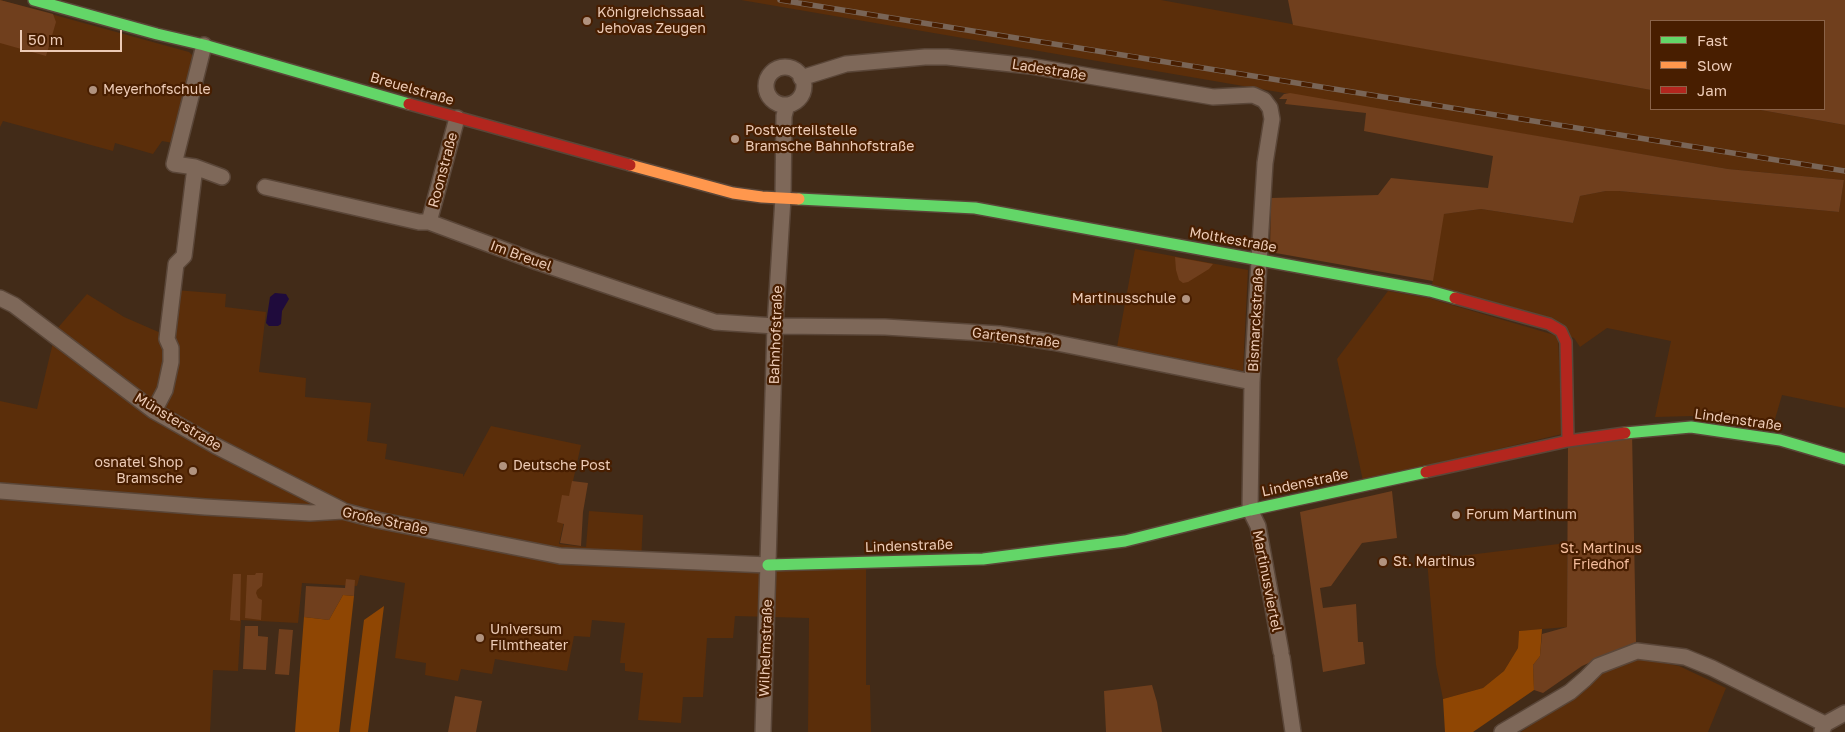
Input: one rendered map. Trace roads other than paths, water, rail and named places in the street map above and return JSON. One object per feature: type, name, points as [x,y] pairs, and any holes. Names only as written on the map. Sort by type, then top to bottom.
[{"type":"street","name":"Breuelstraße","points":[[34,0],[204,45],[457,118],[733,193],[783,198]]},
{"type":"street","points":[[204,45],[174,164],[195,167],[222,176]]},
{"type":"street","name":"Ladestraße","points":[[802,78],[846,64],[925,57],[965,58],[1030,66],[1213,97],[1253,95],[1264,100],[1270,108],[1272,119],[1269,130]]},
{"type":"street","points":[[783,68],[793,70],[802,78],[803,90],[801,95],[792,103],[787,105],[776,103],[768,96],[766,90],[767,80],[772,72],[783,68]]},
{"type":"street","name":"Bahnhofstraße","points":[[768,565],[776,326],[783,198],[784,116],[787,105]]},
{"type":"street","name":"Roonstraße","points":[[430,222],[457,118]]},
{"type":"street","name":"Bismarckstraße","points":[[1250,510],[1252,382],[1264,163],[1269,130]]},
{"type":"street","points":[[154,412],[164,390],[171,362],[171,348],[168,339],[176,264],[184,256],[195,167]]},
{"type":"street","name":"Im Breuel","points":[[265,187],[419,222],[430,222],[537,262],[707,320],[776,326]]},
{"type":"street","name":"Moltkestraße","points":[[783,198],[975,208],[1430,291],[1554,325],[1561,331],[1566,342],[1568,442]]},
{"type":"street","name":"Münsterstraße","points":[[0,298],[14,305],[154,412],[343,511]]},
{"type":"street","name":"Gartenstraße","points":[[776,326],[884,327],[999,334],[1052,342],[1252,382]]},
{"type":"street","name":"Lindenstraße","points":[[768,565],[983,559],[1125,541],[1250,510],[1568,442],[1637,431],[1691,427],[1780,440],[1845,459]]},
{"type":"street","name":"Große Straße","points":[[0,491],[205,508],[310,513],[343,511],[386,522],[560,556],[768,565]]},
{"type":"street","name":"Martinusviertel","points":[[1250,510],[1258,526],[1282,655],[1293,732]]},
{"type":"street","name":"Wilhelmstraße","points":[[763,732],[768,565]]},
{"type":"street","points":[[1502,732],[1570,692],[1598,666],[1637,651],[1685,657],[1712,668],[1824,728],[1845,712]]},
{"type":"railway","points":[[780,0],[1845,171]]},
{"type":"place","name":"Königreichssaal Jehovas Zeugen","points":[[587,21]]},
{"type":"place","name":"Meyerhofschule","points":[[93,90]]},
{"type":"place","name":"Postverteilstelle Bramsche Bahnhofstraße","points":[[735,139]]},
{"type":"place","name":"Martinusschule","points":[[1186,299]]},
{"type":"place","name":"Deutsche Post","points":[[503,466]]},
{"type":"place","name":"osnatel Shop Bramsche","points":[[193,471]]},
{"type":"place","name":"Forum Martinum","points":[[1456,515]]},
{"type":"place","name":"St. Martinus","points":[[1383,562]]},
{"type":"place","name":"Universum Filmtheater","points":[[480,638]]},
{"type":"park label","name":"St. Martinus Friedhof","points":[[1601,558]]}]
